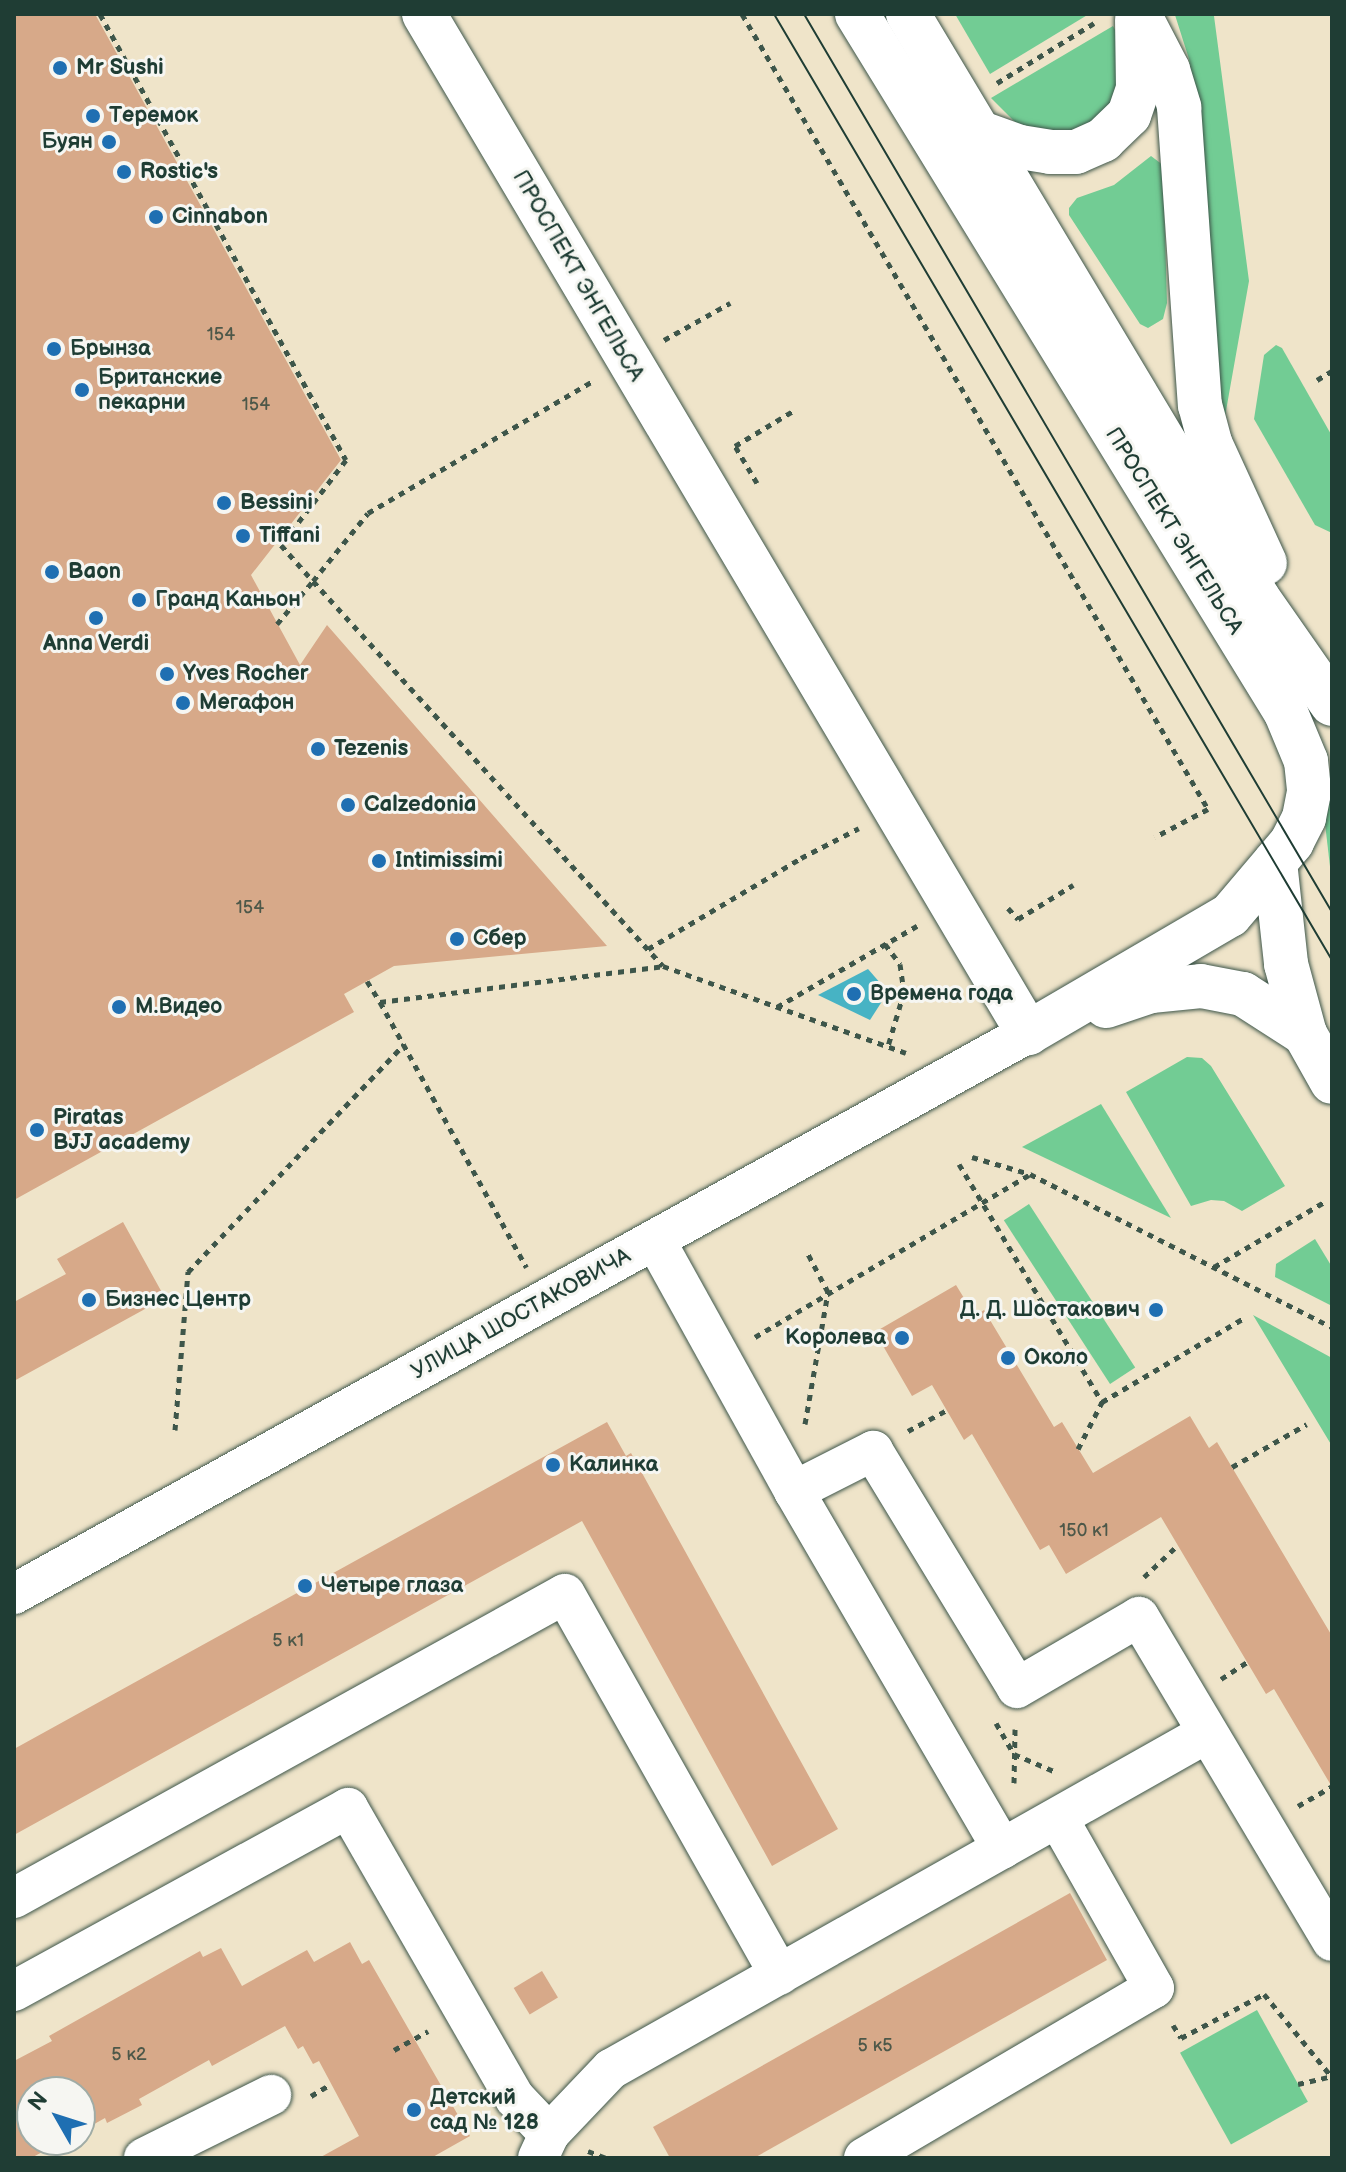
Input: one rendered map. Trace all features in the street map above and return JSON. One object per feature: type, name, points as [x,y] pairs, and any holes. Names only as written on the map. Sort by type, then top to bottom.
[{"type":"main road","name":"ПРОСПЕКТ ЭНГЕЛЬСА","points":[[424,14],[1028,1033]]},
{"type":"main road","name":"ПРОСПЕКТ ЭНГЕЛЬСА","points":[[857,14],[1286,713],[1306,761],[1309,792],[1304,818],[1292,842],[1275,862]]},
{"type":"main road","name":"ПРОСПЕКТ ЭНГЕЛЬСА","points":[[908,14],[1258,598],[1326,694]]},
{"type":"main road","name":"ПРОСПЕКТ ЭНГЕЛЬСА","points":[[1127,14],[1168,70],[1179,107],[1196,379],[1210,443],[1326,694]]},
{"type":"main road","points":[[978,132],[1020,147],[1050,152],[1076,152],[1103,140],[1129,115],[1138,89],[1127,14]]},
{"type":"main road","name":"УЛИЦА ШОСТАКОВИЧА","points":[[1028,1033],[1230,915],[1275,862]]},
{"type":"main road","points":[[1275,862],[1286,964],[1305,1034],[1332,1082]]},
{"type":"main road","name":"УЛИЦА ШОСТАКОВИЧА","points":[[1028,1033],[1151,991],[1201,986],[1243,994],[1305,1034]]},
{"type":"street","name":"УЛИЦА ШОСТАКОВИЧА","points":[[14,1594],[1028,1033]]},
{"type":"street","points":[[655,1240],[794,1491],[1007,1847]]},
{"type":"street","points":[[794,1491],[873,1451],[1017,1688],[1139,1617],[1332,1941]]},
{"type":"street","points":[[14,1898],[565,1594],[780,1975]]},
{"type":"street","points":[[14,1991],[348,1808],[543,2146],[611,2069],[1207,1733]]},
{"type":"street","points":[[864,2158],[1154,1988],[1058,1818]]},
{"type":"street","points":[[144,2158],[271,2095]]},
{"type":"path","points":[[100,14],[346,460],[281,545],[663,966]]},
{"type":"path","points":[[742,14],[1208,809],[1155,837]]},
{"type":"path","points":[[989,87],[1127,14]]},
{"type":"path","points":[[660,343],[730,303]]},
{"type":"path","points":[[1317,380],[1332,371]]},
{"type":"path","points":[[277,624],[368,513],[602,376]]},
{"type":"path","points":[[759,487],[735,446],[793,411]]},
{"type":"path","points":[[648,949],[801,858],[866,824]]},
{"type":"path","points":[[1005,906],[1018,919],[1073,885]]},
{"type":"path","points":[[777,1007],[925,921]]},
{"type":"path","points":[[885,944],[900,964],[904,992],[888,1046]]},
{"type":"path","points":[[380,1002],[663,966],[912,1055]]},
{"type":"path","points":[[367,981],[526,1268]]},
{"type":"path","points":[[175,1430],[188,1272],[404,1044]]},
{"type":"path","points":[[972,1157],[1030,1174],[1332,1327]]},
{"type":"path","points":[[959,1164],[1102,1402]]},
{"type":"path","points":[[722,1357],[1030,1174]]},
{"type":"path","points":[[1214,1267],[1326,1201]]},
{"type":"path","points":[[804,1428],[828,1292],[807,1252]]},
{"type":"path","points":[[1078,1449],[1102,1402],[1244,1318]]},
{"type":"path","points":[[1232,1467],[1307,1424]]},
{"type":"path","points":[[1137,1584],[1178,1545]]},
{"type":"path","points":[[1007,1847],[1017,1688]]},
{"type":"path","points":[[1154,1988],[1181,2038],[1264,1994],[1332,2076],[1298,2084]]},
{"type":"green space","points":[[955,14],[1089,14],[990,74]]},
{"type":"green space","points":[[1175,15],[1214,16],[1249,281],[1221,439],[1195,106],[1189,59]]},
{"type":"green space","points":[[1113,26],[1122,43],[1124,90],[1091,132],[1024,131],[991,98]]},
{"type":"green space","points":[[1151,156],[1163,165],[1167,303],[1163,319],[1148,328],[1140,324],[1069,215],[1069,208],[1077,198],[1114,185]]},
{"type":"green space","points":[[1276,345],[1282,348],[1332,436],[1332,533],[1315,525],[1254,419],[1264,355]]},
{"type":"green space","points":[[1332,773],[1332,884],[1320,780]]},
{"type":"green space","points":[[1187,1057],[1202,1058],[1211,1066],[1285,1186],[1242,1211],[1224,1201],[1211,1200],[1191,1206],[1126,1092]]},
{"type":"green space","points":[[1101,1104],[1171,1218],[1022,1147]]},
{"type":"green space","points":[[1029,1204],[1135,1368],[1110,1384],[1004,1220]]},
{"type":"green space","points":[[1315,1239],[1332,1267],[1332,1306],[1275,1277],[1276,1264]]},
{"type":"green space","points":[[1253,1315],[1332,1358],[1332,1446]]},
{"type":"green space","points":[[1257,2010],[1308,2102],[1231,2144],[1180,2053]]},
{"type":"water","name":"Времена года","points":[[868,969],[888,992],[870,1020],[818,995]]},
{"type":"building","name":"Гранд Каньон","points":[[14,14],[95,14],[341,460],[251,575],[300,665],[327,625],[607,946],[394,966],[344,994],[354,1012],[14,1200]]},
{"type":"building","name":"Бизнес Центр","points":[[123,1222],[165,1298],[14,1381],[14,1302],[66,1274],[57,1259]]},
{"type":"building","points":[[956,1285],[975,1316],[984,1310],[1054,1427],[1062,1422],[1093,1473],[1190,1416],[1209,1448],[1217,1442],[1332,1636],[1332,1787],[1274,1689],[1266,1694],[1161,1517],[1066,1574],[1049,1545],[1040,1550],[972,1434],[964,1440],[932,1385],[912,1396],[875,1332]]},
{"type":"building","points":[[607,1422],[626,1456],[631,1453],[838,1829],[772,1866],[582,1521],[14,1835],[14,1749]]},
{"type":"building","points":[[1070,1893],[1107,1960],[754,2158],[670,2158],[653,2127]]},
{"type":"building","points":[[350,1942],[362,1964],[369,1960],[470,2136],[431,2158],[319,2158],[359,2136],[319,2061],[313,2064],[303,2046],[298,2049],[285,2026],[212,2066],[209,2060],[139,2099],[142,2105],[107,2123],[105,2118],[96,2123],[96,2076],[16,2076],[16,2156],[35,2156],[14,2158],[14,2061],[52,2041],[49,2036],[200,1951],[203,1957],[221,1948],[242,1986],[307,1950],[314,1962]]},
{"type":"building","points":[[542,1971],[558,1998],[530,2015],[514,1988]]},
{"type":"tram line","points":[[774,14],[1332,960]]},
{"type":"tram line","points":[[804,14],[1332,912]]},
{"type":"place","name":"Mr Sushi","points":[[60,68]]},
{"type":"place","name":"Теремок","points":[[93,116]]},
{"type":"place","name":"Буян","points":[[109,142]]},
{"type":"place","name":"Rostic's","points":[[124,172]]},
{"type":"place","name":"Cinnabon","points":[[156,217]]},
{"type":"place","name":"Брынза","points":[[54,349]]},
{"type":"place","name":"Британские пекарни","points":[[82,390]]},
{"type":"place","name":"Bessini","points":[[224,503]]},
{"type":"place","name":"Tiffani","points":[[243,536]]},
{"type":"place","name":"Baon","points":[[52,572]]},
{"type":"place","name":"Гранд Каньон","points":[[139,600]]},
{"type":"place","name":"Anna Verdi","points":[[96,618]]},
{"type":"place","name":"Yves Rocher","points":[[167,674]]},
{"type":"place","name":"Мегафон","points":[[183,703]]},
{"type":"place","name":"Tezenis","points":[[318,749]]},
{"type":"place","name":"Calzedonia","points":[[348,805]]},
{"type":"place","name":"Intimissimi","points":[[379,861]]},
{"type":"place","name":"Сбер","points":[[457,939]]},
{"type":"place","name":"Времена года","points":[[854,994]]},
{"type":"place","name":"М.Видео","points":[[119,1007]]},
{"type":"place","name":"Piratas BJJ academy","points":[[37,1130]]},
{"type":"place","name":"Бизнес Центр","points":[[89,1300]]},
{"type":"place","name":"Д. Д. Шостакович","points":[[1156,1310]]},
{"type":"place","name":"Королева","points":[[902,1338]]},
{"type":"place","name":"Около","points":[[1008,1358]]},
{"type":"place","name":"Калинка","points":[[553,1465]]},
{"type":"place","name":"Четыре глаза","points":[[305,1586]]},
{"type":"place","name":"Детский сад № 128","points":[[414,2110]]}]
